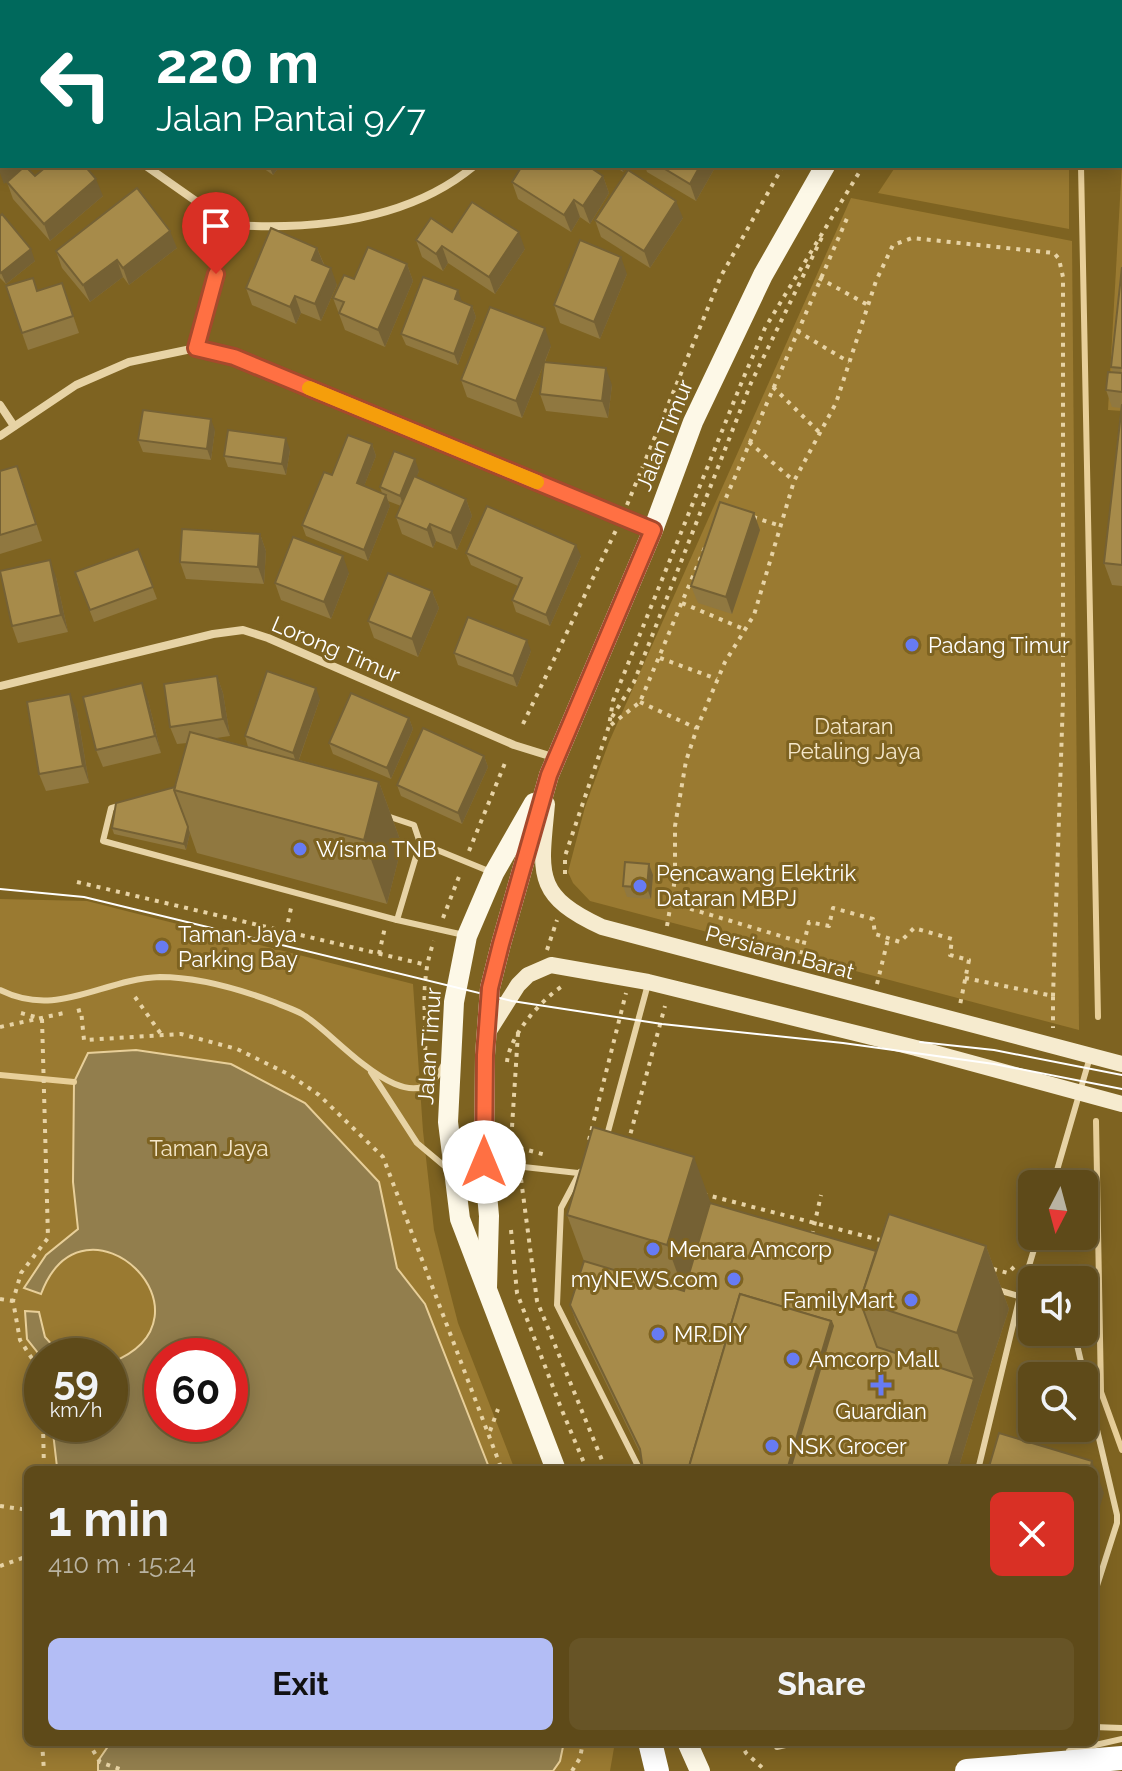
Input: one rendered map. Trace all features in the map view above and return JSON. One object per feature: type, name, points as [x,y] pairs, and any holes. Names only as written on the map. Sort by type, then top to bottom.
[{"type":"highway","points":[[654,1746],[657,1771]]},
{"type":"highway","points":[[967,1771],[1122,1758]]},
{"type":"main road","name":"Jalan Timur","points":[[554,1466],[460,1219],[448,1122],[454,1002],[467,936],[494,873],[553,767],[653,530],[693,422],[730,341],[763,275],[824,168]]},
{"type":"main road","name":"Jalan Timur","points":[[487,1288],[489,1216],[484,1162],[490,988],[553,767]]},
{"type":"main road","points":[[655,1746],[669,1771]]},
{"type":"main road","points":[[689,1746],[700,1771]]},
{"type":"street","points":[[149,168],[230,225],[267,227],[344,221],[375,214],[449,184],[471,168]]},
{"type":"street","points":[[196,348],[230,225]]},
{"type":"street","points":[[0,436],[76,385],[129,362],[196,348],[234,357],[653,530]]},
{"type":"street","points":[[0,405],[14,426]]},
{"type":"street","name":"Lorong Timur","points":[[0,686],[213,634],[243,630],[268,638],[514,745],[553,767]]},
{"type":"street","name":"Persiaran Barat","points":[[553,767],[541,866],[546,884],[566,907],[602,927],[1122,1064]]},
{"type":"street","points":[[487,1034],[518,985],[528,975],[544,966],[589,970],[916,1048],[1122,1104]]},
{"type":"lane","points":[[125,803],[111,808],[103,841],[467,936]]},
{"type":"lane","points":[[372,811],[414,825],[420,843],[393,919]]},
{"type":"lane","points":[[420,843],[494,873]]},
{"type":"lane","points":[[0,990],[16,998],[51,1002],[103,986],[170,978],[242,991],[302,1014],[369,1069],[395,1085],[414,1089],[434,1080],[450,1049]]},
{"type":"lane","points":[[602,1151],[648,982]]},
{"type":"lane","points":[[1057,1170],[1090,1055]]},
{"type":"lane","points":[[369,1069],[417,1143],[453,1173]]},
{"type":"lane","points":[[484,1162],[580,1172],[593,1177]]},
{"type":"lane","points":[[580,1172],[561,1208],[557,1305],[638,1466]]},
{"type":"lane","points":[[991,1288],[1018,1295]]},
{"type":"lane","points":[[979,1466],[1018,1304]]},
{"type":"lane","points":[[1077,1346],[1117,1515],[1098,1582]]},
{"type":"lane","points":[[1098,1727],[1122,1728]]},
{"type":"lane","points":[[1098,1745],[1122,1739]]},
{"type":"lane","points":[[777,1747],[781,1746]]},
{"type":"lane","points":[[1065,1753],[1094,1746]]},
{"type":"lane","points":[[1007,1766],[1050,1756]]},
{"type":"path","points":[[523,724],[622,517],[721,276],[782,168]]},
{"type":"path","points":[[568,883],[565,856],[609,726],[613,701],[748,366],[765,328],[862,168]]},
{"type":"path","points":[[611,719],[634,682],[751,383],[832,215]]},
{"type":"path","points":[[717,520],[848,216]]},
{"type":"path","points":[[663,943],[675,879],[675,826],[686,761],[717,679],[754,615],[794,481],[836,403],[876,281],[893,245],[912,238],[1054,253],[1059,259],[1063,277],[1063,699],[1053,1046]]},
{"type":"path","points":[[819,278],[868,305]]},
{"type":"path","points":[[797,331],[849,362]]},
{"type":"path","points":[[773,387],[819,432]]},
{"type":"path","points":[[749,442],[794,481]]},
{"type":"path","points":[[752,516],[781,526]]},
{"type":"path","points":[[609,726],[640,702],[711,533]]},
{"type":"path","points":[[681,603],[746,630]]},
{"type":"path","points":[[659,658],[717,679]]},
{"type":"path","points":[[640,702],[697,728]]},
{"type":"path","points":[[421,1074],[424,1069],[423,998],[427,965],[438,929],[505,763]]},
{"type":"path","points":[[77,882],[427,965]]},
{"type":"path","points":[[671,903],[804,943]]},
{"type":"path","points":[[286,932],[291,906]]},
{"type":"path","points":[[799,964],[809,922],[829,926],[833,908],[873,919],[875,934],[900,942],[914,928],[952,939],[950,955],[969,960],[960,1007]]},
{"type":"path","points":[[379,954],[393,919]]},
{"type":"path","points":[[546,953],[557,921]]},
{"type":"path","points":[[874,999],[888,939]]},
{"type":"path","points":[[965,978],[1053,996]]},
{"type":"path","points":[[506,1073],[508,1053],[518,1031],[560,987]]},
{"type":"path","points":[[586,1153],[627,993]]},
{"type":"path","points":[[135,997],[162,1035]]},
{"type":"path","points":[[626,1153],[665,1006]]},
{"type":"path","points":[[81,1010],[84,1040],[181,1034],[237,1049],[290,1075],[319,1095],[383,1157],[501,1466]]},
{"type":"path","points":[[0,1027],[42,1019],[48,1238],[21,1273],[13,1301],[20,1340],[24,1346]]},
{"type":"path","points":[[518,1031],[511,1143],[555,1157]]},
{"type":"path","points":[[691,1191],[896,1244]]},
{"type":"path","points":[[811,1237],[821,1195]]},
{"type":"path","points":[[510,1221],[517,1293],[585,1466]]},
{"type":"path","points":[[980,1266],[1008,1273],[1016,1265]]},
{"type":"path","points":[[0,1299],[13,1301]]},
{"type":"path","points":[[489,1434],[498,1409]]},
{"type":"path","points":[[43,1442],[44,1466]]},
{"type":"path","points":[[0,1506],[24,1509]]},
{"type":"path","points":[[0,1566],[24,1557]]},
{"type":"path","points":[[42,1746],[44,1771]]},
{"type":"path","points":[[90,1746],[100,1762],[125,1771]]},
{"type":"path","points":[[572,1771],[580,1758],[582,1746]]},
{"type":"path","points":[[742,1746],[766,1771]]},
{"type":"green space","points":[[895,168],[1069,168],[1069,229],[878,193]]},
{"type":"green space","points":[[1122,168],[1122,168],[1122,411],[1108,410]]},
{"type":"green space","name":"Dataran Petaling Jaya","points":[[851,198],[1072,241],[1079,1030],[590,901],[573,883],[568,872],[585,807],[609,742]]},
{"type":"green space","name":"Taman Jaya","points":[[0,899],[87,901],[413,984],[423,1131],[434,1230],[458,1323],[513,1466],[24,1466],[24,1746],[614,1746],[610,1771],[0,1771]]},
{"type":"shaded area","points":[[136,1050],[231,1064],[305,1103],[379,1182],[397,1268],[425,1304],[488,1466],[57,1466],[54,1442],[128,1442],[128,1351],[144,1338],[144,1442],[248,1442],[248,1338],[144,1338],[155,1317],[151,1291],[136,1268],[113,1254],[86,1250],[61,1262],[41,1294],[24,1288],[46,1255],[78,1229],[73,1182],[74,1082],[88,1053]]},
{"type":"shaded area","points":[[25,1311],[39,1312],[46,1338],[27,1338]]},
{"type":"shaded area","points":[[108,1746],[563,1746],[560,1761],[553,1771],[98,1771],[98,1761]]},
{"type":"building","points":[[23,168],[35,176],[45,168],[87,168],[96,179],[44,224],[7,182]]},
{"type":"building","points":[[521,168],[591,168],[603,176],[583,206],[574,200],[564,215],[512,182]]},
{"type":"building","points":[[663,168],[699,168],[690,184]]},
{"type":"building","points":[[628,170],[676,201],[644,251],[595,220]]},
{"type":"building","points":[[137,188],[170,231],[123,268],[117,260],[83,285],[56,251]]},
{"type":"building","points":[[472,202],[519,232],[489,277],[442,246],[436,254],[416,240],[431,218],[452,232]]},
{"type":"building","points":[[2,214],[31,249],[1,273],[0,216]]},
{"type":"building","points":[[271,228],[317,248],[312,260],[331,268],[315,304],[295,296],[290,307],[246,288]]},
{"type":"building","points":[[580,240],[621,257],[594,322],[554,305]]},
{"type":"building","points":[[368,247],[407,264],[378,330],[339,313],[344,302],[333,298],[344,275],[354,279]]},
{"type":"building","points":[[1122,267],[1122,368],[1111,367]]},
{"type":"building","points":[[423,277],[458,290],[455,299],[472,306],[454,354],[401,334]]},
{"type":"building","points":[[33,278],[37,291],[62,283],[73,316],[22,333],[6,286]]},
{"type":"building","points":[[490,307],[545,328],[516,401],[461,380]]},
{"type":"building","points":[[544,362],[606,368],[602,401],[540,394]]},
{"type":"building","points":[[1108,372],[1122,373],[1122,392],[1106,390]]},
{"type":"building","points":[[1122,404],[1122,565],[1104,563]]},
{"type":"building","points":[[143,410],[211,419],[207,449],[138,440]]},
{"type":"building","points":[[228,430],[286,438],[282,464],[224,456]]},
{"type":"building","points":[[348,435],[372,444],[357,483],[386,495],[364,550],[302,525],[324,472],[332,475]]},
{"type":"building","points":[[394,451],[415,459],[400,496],[380,487]]},
{"type":"building","points":[[17,466],[36,524],[0,535],[0,471]]},
{"type":"building","points":[[414,476],[466,499],[451,533],[430,524],[427,530],[396,517]]},
{"type":"building","points":[[720,502],[754,513],[726,597],[691,586]]},
{"type":"building","points":[[487,506],[576,545],[546,615],[512,600],[522,578],[466,553]]},
{"type":"building","points":[[182,529],[260,534],[258,567],[180,562]]},
{"type":"building","points":[[293,537],[343,556],[324,602],[275,583]]},
{"type":"building","points":[[138,549],[153,587],[90,610],[75,572]]},
{"type":"building","points":[[50,560],[61,615],[12,626],[0,571]]},
{"type":"building","points":[[388,573],[432,591],[412,639],[368,621]]},
{"type":"building","points":[[468,617],[527,640],[513,676],[454,653]]},
{"type":"building","points":[[267,671],[316,688],[293,753],[245,736]]},
{"type":"building","points":[[217,676],[223,719],[170,727],[164,684]]},
{"type":"building","points":[[142,683],[155,736],[96,750],[83,697]]},
{"type":"building","points":[[351,693],[409,718],[387,768],[329,743]]},
{"type":"building","points":[[70,694],[83,766],[39,774],[27,702]]},
{"type":"building","points":[[423,728],[484,756],[458,813],[397,785]]},
{"type":"building","points":[[190,732],[379,782],[364,840],[174,790]]},
{"type":"building","points":[[175,787],[188,827],[184,844],[112,828],[116,803]]},
{"type":"building","points":[[625,862],[649,864],[647,888],[623,886]]},
{"type":"building","points":[[593,1127],[694,1157],[667,1245],[567,1215]]},
{"type":"building","points":[[710,1203],[876,1251],[860,1301],[877,1347],[974,1379],[948,1466],[791,1466],[833,1326],[831,1321],[740,1294],[689,1466],[642,1466],[640,1449],[570,1305],[584,1261],[684,1291]]},
{"type":"building","points":[[889,1214],[986,1246],[957,1333],[860,1301]]},
{"type":"building","points":[[740,1294],[831,1321],[788,1466],[689,1466]]},
{"type":"building","points":[[999,1433],[1018,1439],[1018,1442],[1029,1442],[1092,1461],[1091,1466],[989,1466]]},
{"type":"waterway","points":[[1081,168],[1098,1017]]},
{"type":"waterway","points":[[0,1075],[74,1082]]},
{"type":"waterway","points":[[1096,1121],[1101,1392],[1122,1450]]},
{"type":"tram line","points":[[0,889],[84,897],[512,1001],[662,1024],[843,1043],[994,1064],[1122,1089]]},
{"type":"tram line","points":[[920,1042],[994,1050],[1122,1075]]},
{"type":"slow traffic","points":[[309,388],[537,482]]},
{"type":"place","name":"Padang Timur","points":[[912,645]]},
{"type":"place","name":"Wisma TNB","points":[[300,849]]},
{"type":"place","name":"Pencawang Elektrik Dataran MBPJ","points":[[640,886]]},
{"type":"place","name":"Taman Jaya Parking Bay","points":[[162,947]]},
{"type":"place","name":"Menara Amcorp","points":[[653,1249]]},
{"type":"place","name":"myNEWS.com","points":[[734,1279]]},
{"type":"place","name":"FamilyMart","points":[[911,1300]]},
{"type":"place","name":"MR.DIY","points":[[658,1334]]},
{"type":"place","name":"Amcorp Mall","points":[[793,1359]]},
{"type":"place","name":"Guardian","points":[[881,1385]]},
{"type":"place","name":"NSK Grocer","points":[[772,1446]]},
{"type":"route","points":[[216,274],[196,348],[234,357],[653,530],[549,775],[501,944],[490,988],[485,1055],[484,1162]]}]
